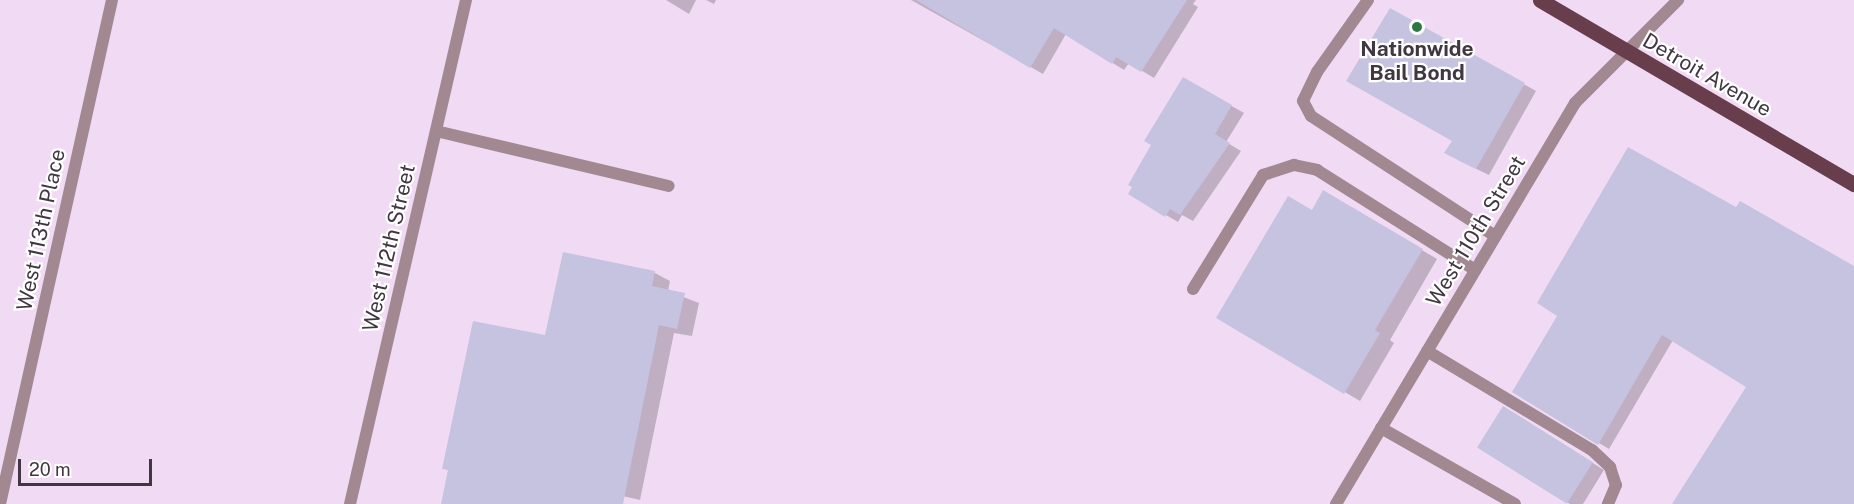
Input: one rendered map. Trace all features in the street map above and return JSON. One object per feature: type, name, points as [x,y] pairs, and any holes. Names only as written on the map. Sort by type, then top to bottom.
[{"type":"main road","name":"Detroit Avenue","points":[[1540,0],[1854,184]]},
{"type":"street","name":"West 113th Place","points":[[0,504],[112,0]]},
{"type":"street","name":"West 112th Street","points":[[350,504],[466,0]]},
{"type":"street","points":[[1368,0],[1303,100],[1311,116],[1495,236]]},
{"type":"street","name":"West 110th Street","points":[[1336,504],[1575,103],[1628,53],[1678,0]]},
{"type":"street","points":[[436,131],[669,186]]},
{"type":"street","points":[[1193,290],[1263,175],[1294,165],[1317,170],[1475,270]]},
{"type":"street","points":[[1427,351],[1592,450],[1610,467],[1616,486],[1608,504]]},
{"type":"street","points":[[1381,428],[1515,504]]},
{"type":"building","points":[[916,0],[1187,0],[1141,72],[1116,57],[1112,64],[1054,28],[1030,68]]},
{"type":"building","points":[[1390,8],[1525,83],[1476,169],[1444,153],[1452,141],[1346,81]]},
{"type":"building","points":[[1183,77],[1232,105],[1215,134],[1230,143],[1180,215],[1170,209],[1165,217],[1128,194],[1132,187],[1128,185],[1151,145],[1144,141]]},
{"type":"building","points":[[1628,147],[1736,207],[1740,201],[1854,266],[1854,504],[1672,504],[1746,387],[1662,335],[1598,445],[1512,392],[1557,316],[1537,303]]},
{"type":"building","points":[[1323,190],[1423,249],[1375,330],[1380,333],[1344,394],[1216,318],[1288,196],[1312,210]]},
{"type":"building","points":[[563,252],[655,271],[652,286],[685,293],[677,329],[659,325],[623,504],[441,504],[448,470],[442,469],[473,321],[545,335]]},
{"type":"building","points":[[1503,406],[1593,462],[1567,504],[1477,448]]},
{"type":"place","name":"Nationwide Bail Bond","points":[[1417,27]]}]
